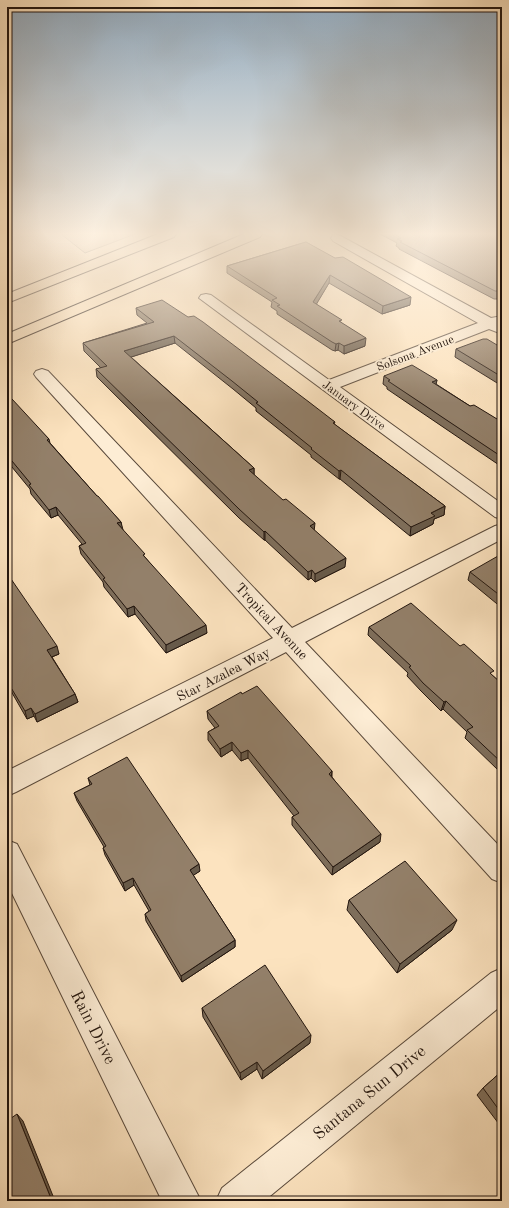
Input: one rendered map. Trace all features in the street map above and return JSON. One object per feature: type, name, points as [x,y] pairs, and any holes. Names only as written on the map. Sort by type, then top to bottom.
[{"type":"highway","points":[[7,299],[29,290]]},
{"type":"highway","points":[[7,339],[122,290]]},
{"type":"street","points":[[435,290],[498,324]]},
{"type":"street","name":"January Drive","points":[[206,298],[502,513]]},
{"type":"street","name":"Solsona Avenue","points":[[328,386],[498,324]]},
{"type":"street","name":"Tropical Avenue","points":[[42,374],[502,869]]},
{"type":"street","name":"Star Azalea Way","points":[[7,784],[502,531]]},
{"type":"street","name":"Rain Drive","points":[[7,853],[182,1201]]},
{"type":"street","name":"Santana Sun Drive","points":[[235,1201],[502,984]]},
{"type":"building","points":[[265,290],[320,290],[313,302],[342,320],[339,321],[366,338],[344,346],[339,343],[336,344],[277,306],[280,305],[272,300],[277,298]]},
{"type":"building","points":[[356,290],[400,290],[411,297],[383,306]]},
{"type":"building","points":[[162,300],[188,317],[194,316],[203,322],[335,422],[333,423],[445,506],[431,513],[435,516],[411,527],[341,470],[339,471],[311,449],[312,448],[256,403],[258,402],[174,336],[124,351],[254,468],[249,470],[283,500],[286,499],[315,523],[310,526],[346,558],[315,574],[312,570],[308,572],[265,531],[264,532],[239,509],[96,369],[107,366],[83,343],[154,322],[136,308]]},
{"type":"building","points":[[483,339],[487,339],[502,348],[502,377],[456,349]]},
{"type":"building","points":[[412,365],[437,380],[432,382],[470,406],[474,405],[502,422],[502,457],[388,381],[390,380],[384,376]]},
{"type":"building","points":[[12,399],[121,522],[117,523],[145,554],[143,555],[206,625],[166,645],[134,606],[127,609],[103,579],[105,578],[79,546],[86,543],[56,507],[49,510],[29,485],[31,484],[7,455],[7,401]]},
{"type":"building","points":[[498,556],[502,559],[502,597],[470,572]]},
{"type":"building","points":[[7,576],[9,576],[57,646],[47,650],[75,694],[35,714],[31,708],[25,711],[7,681]]},
{"type":"building","points":[[411,603],[460,646],[464,644],[494,671],[490,673],[502,684],[501,762],[467,730],[473,727],[446,701],[444,702],[423,683],[409,667],[411,666],[369,627]]},
{"type":"building","points":[[257,686],[332,771],[329,774],[381,834],[333,867],[292,817],[299,813],[248,750],[241,753],[232,742],[220,749],[208,732],[219,726],[207,711],[241,692],[242,694]]},
{"type":"building","points":[[127,757],[199,864],[190,870],[235,940],[181,976],[145,914],[151,910],[133,878],[123,883],[103,848],[106,846],[74,793],[92,784],[88,778]]},
{"type":"building","points":[[405,861],[457,920],[400,964],[349,900]]},
{"type":"building","points":[[265,965],[311,1035],[263,1071],[257,1062],[240,1073],[202,1008]]},
{"type":"building","points":[[502,1071],[502,1114],[483,1088]]},
{"type":"building","points":[[17,1114],[52,1201],[7,1201],[7,1121]]}]
